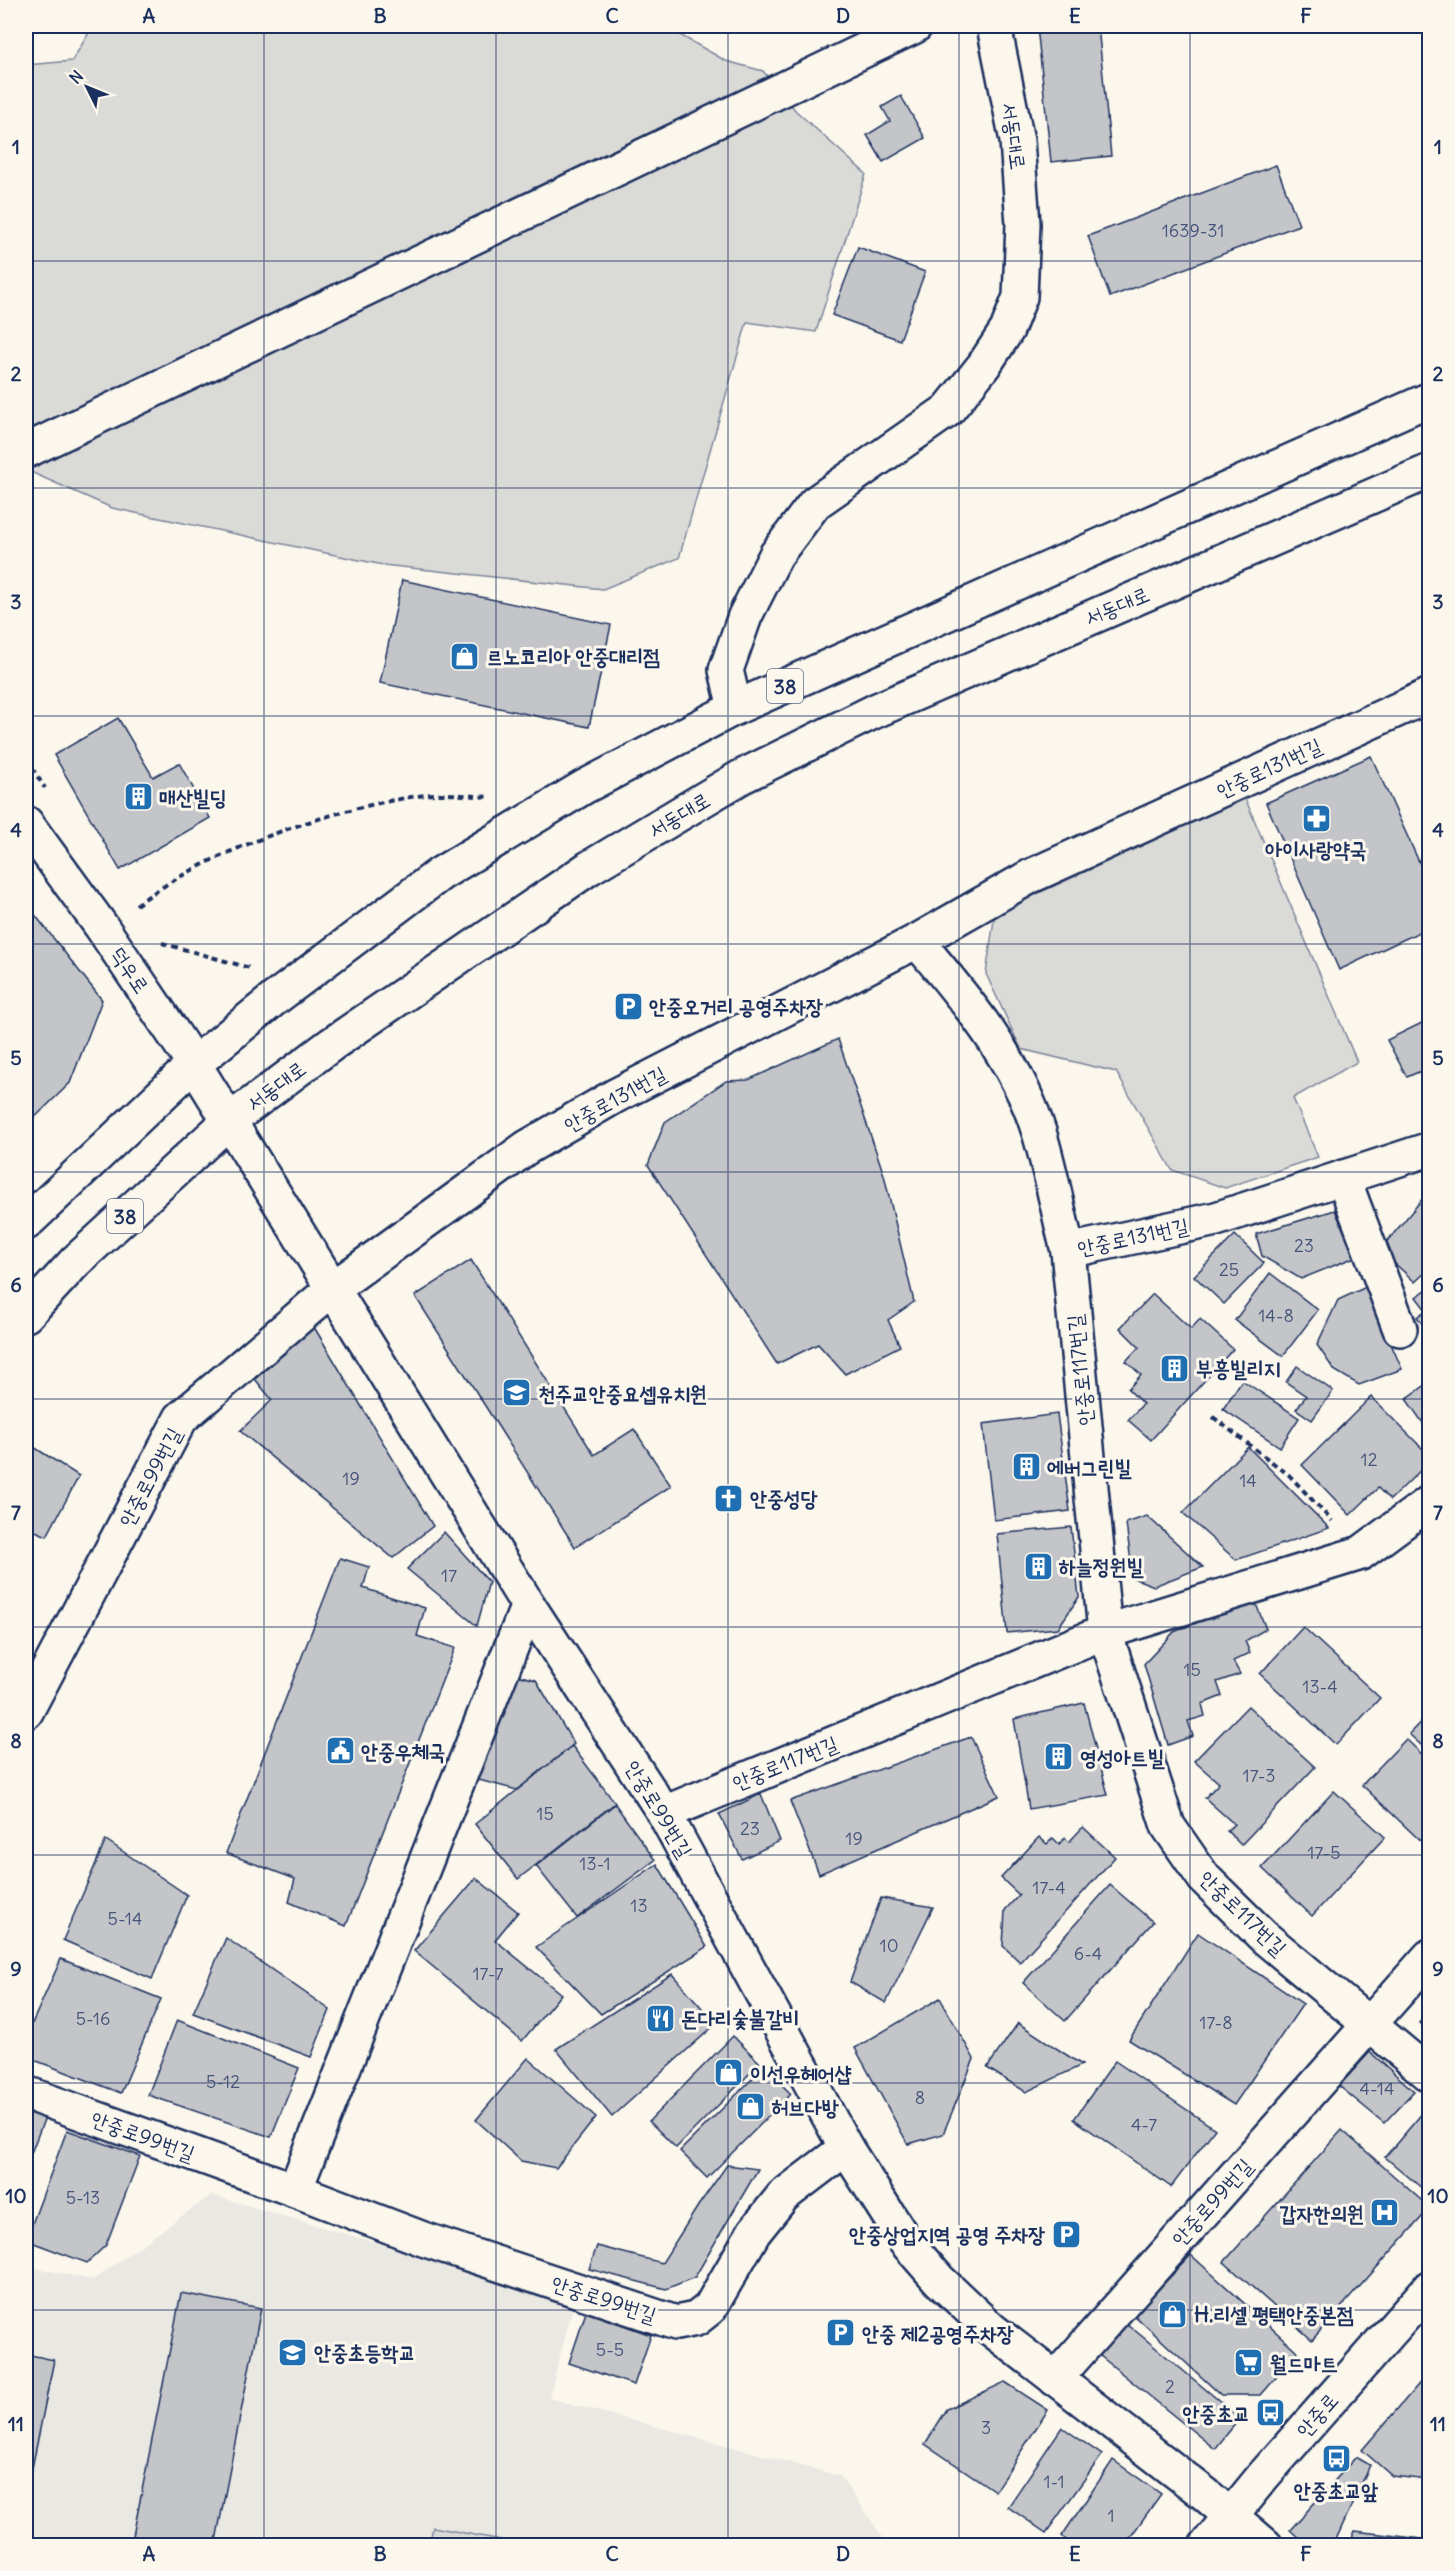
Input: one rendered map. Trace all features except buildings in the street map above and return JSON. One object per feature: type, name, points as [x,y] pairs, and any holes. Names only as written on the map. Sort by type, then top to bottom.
[{"type":"street","points":[[26,451],[915,26]]},
{"type":"street","name":"서동대로","points":[[735,708],[726,670],[746,616],[776,555],[815,503],[948,410],[984,365],[1007,330],[1020,297],[1023,224],[1017,141],[994,26]]},
{"type":"street","name":"38","points":[[26,1223],[194,1064],[274,999],[440,874],[584,787],[735,708],[1430,399]]},
{"type":"street","name":"서동대로","points":[[26,1316],[76,1261],[229,1121],[332,1044],[589,868],[741,777],[875,711],[1430,471]]},
{"type":"street","name":"안중로131번길","points":[[332,1289],[526,1148],[615,1096],[917,941],[1031,876],[1430,695]]},
{"type":"street","name":"덕우로","points":[[26,823],[101,926],[194,1064],[229,1121]]},
{"type":"street","name":"안중로131번길","points":[[917,941],[971,1004],[1011,1069],[1038,1130],[1068,1251],[1216,1219],[1430,1149]]},
{"type":"street","name":"안중로99번길","points":[[229,1121],[528,1605],[664,1813],[846,2148],[905,2241],[939,2280],[992,2329],[1231,2515],[1266,2546]]},
{"type":"street","points":[[1343,1177],[1401,1329]]},
{"type":"street","name":"안중로117번길","points":[[1068,1251],[1105,1632],[1168,1826],[1204,1878],[1264,1937],[1430,2075]]},
{"type":"street","name":"안중로99번길","points":[[26,1712],[181,1418],[332,1289]]},
{"type":"street","name":"안중로117번길","points":[[664,1813],[1105,1632],[1360,1553],[1430,1502]]},
{"type":"street","points":[[295,2190],[528,1605]]},
{"type":"street","name":"안중로99번길","points":[[1055,2379],[1430,1956]]},
{"type":"street","name":"안중로99번길","points":[[26,2093],[295,2190],[423,2239],[676,2323],[696,2319],[710,2308],[754,2232],[783,2196],[846,2148]]},
{"type":"street","name":"안중로","points":[[1206,2546],[1430,2287]]},
{"type":"path","points":[[26,759],[51,797]]},
{"type":"path","points":[[101,926],[129,910],[160,887],[251,843],[346,810],[428,794],[495,798]]},
{"type":"path","points":[[159,943],[253,969]]},
{"type":"path","points":[[1214,1417],[1289,1475],[1360,1553]]},
{"type":"shaded area","points":[[93,26],[664,26],[726,61],[763,71],[796,111],[866,174],[816,332],[747,322],[679,558],[603,589],[383,565],[112,508],[26,470],[26,65],[72,61]]},
{"type":"shaded area","points":[[1245,798],[1357,1062],[1293,1098],[1318,1157],[1225,1188],[1172,1170],[1116,1072],[1021,1049],[986,974],[995,913]]},
{"type":"shaded area","name":"안중초등학교","points":[[211,2195],[394,2248],[573,2307],[549,2398],[840,2476],[884,2539],[883,2545],[26,2545],[26,2266],[93,2280]]},
{"type":"shaded area","points":[[433,2527],[527,2545],[429,2545]]},
{"type":"place","name":"르노코리아 안중대리점","points":[[465,656]]},
{"type":"place","name":"매산빌딩","points":[[138,797]]},
{"type":"place","name":"아이사랑약국","points":[[1316,818]]},
{"type":"place","name":"안중오거리 공영주차장","points":[[628,1006]]},
{"type":"place","name":"부흥빌리지","points":[[1175,1368]]},
{"type":"place","name":"천주교안중요셉유치원","points":[[517,1393]]},
{"type":"place","name":"에버그린빌","points":[[1026,1467]]},
{"type":"place","name":"안중성당","points":[[729,1498]]},
{"type":"place","name":"하늘정원빌","points":[[1038,1566]]},
{"type":"place","name":"안중우체국","points":[[340,1751]]},
{"type":"place","name":"영성아트빌","points":[[1059,1757]]},
{"type":"place","name":"돈다리숯불갈비","points":[[660,2018]]},
{"type":"place","name":"이선우헤어샵","points":[[729,2073]]},
{"type":"place","name":"허브다방","points":[[750,2107]]},
{"type":"place","name":"갑자한의원","points":[[1385,2213]]},
{"type":"place","name":"안중상업지역 공영 주차장","points":[[1066,2234]]},
{"type":"place","name":"H.리셀 평택안중본점","points":[[1173,2314]]},
{"type":"place","name":"안중 제2공영주차장","points":[[841,2333]]},
{"type":"place","name":"안중초등학교","points":[[293,2352]]},
{"type":"place","name":"월드마트","points":[[1249,2363]]},
{"type":"place","name":"안중초교","points":[[1271,2413]]},
{"type":"place","name":"안중초교앞","points":[[1336,2459]]}]
